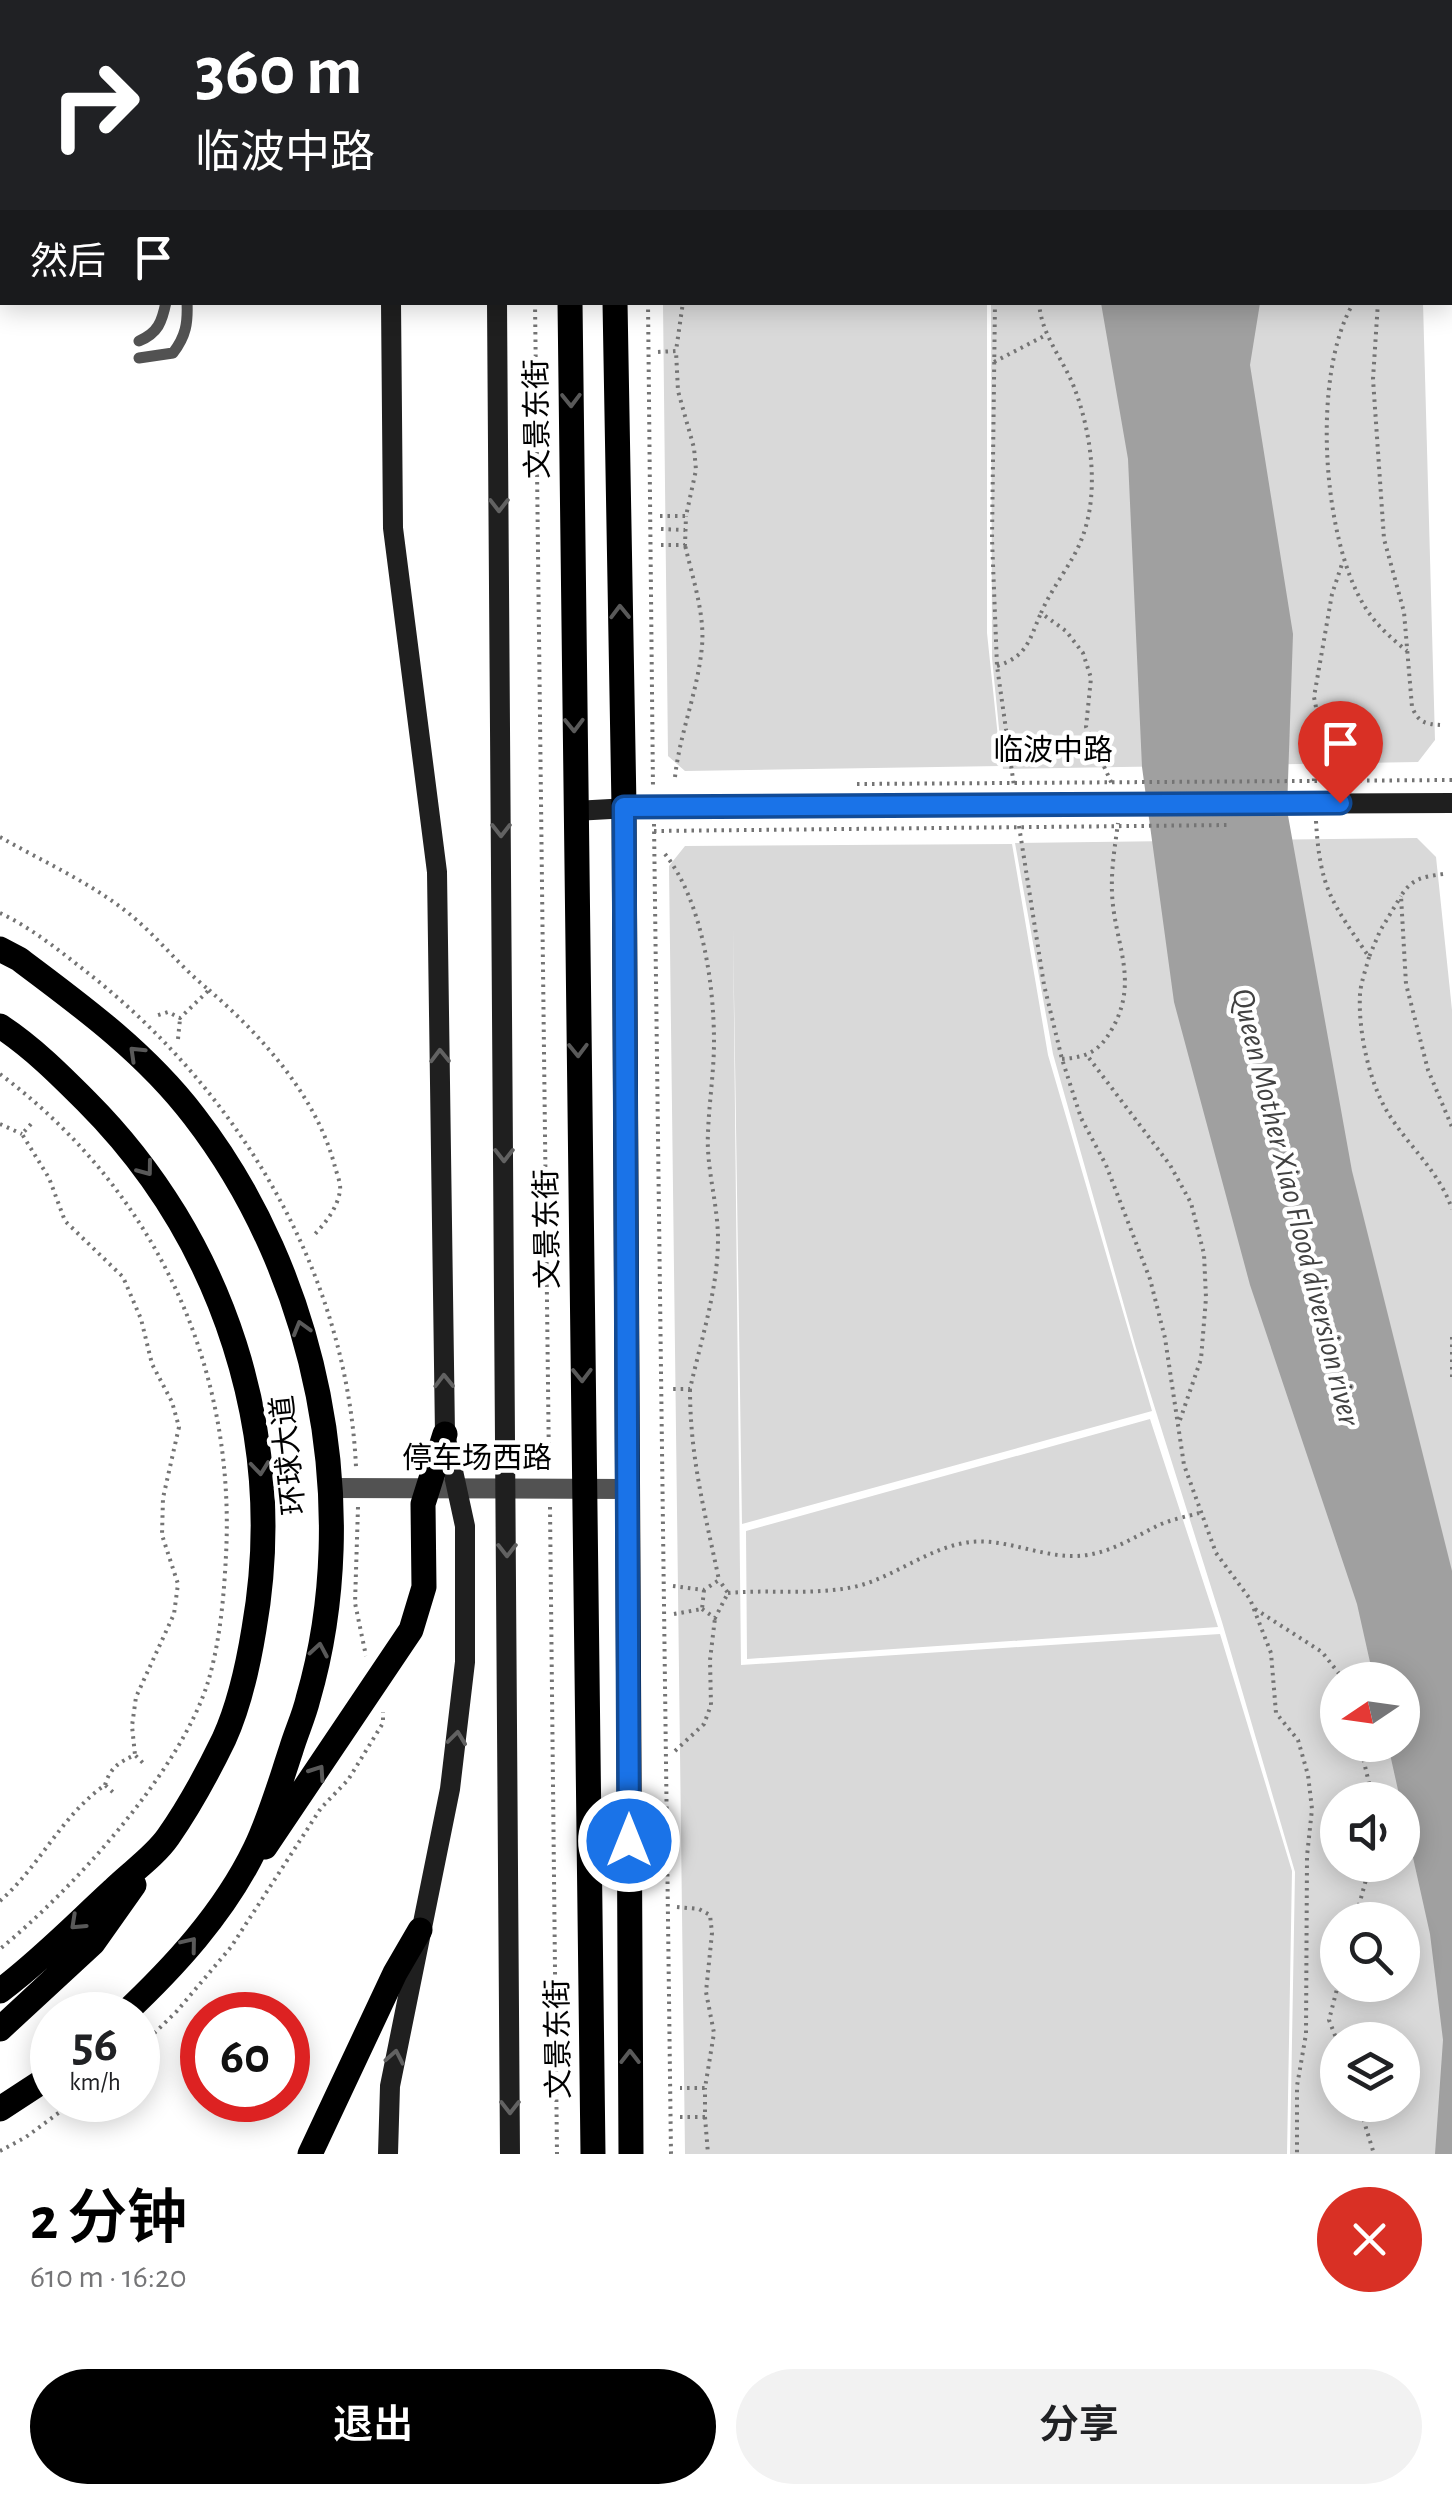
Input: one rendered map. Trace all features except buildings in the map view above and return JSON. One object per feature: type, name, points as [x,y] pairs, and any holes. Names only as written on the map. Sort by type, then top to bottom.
[{"type":"main road","name":"文景东街","points":[[570,305],[592,2154]]},
{"type":"main road","points":[[615,305],[624,807],[630,2154]]},
{"type":"main road","name":"环球大道","points":[[0,949],[32,968],[130,1046],[194,1115],[221,1154],[266,1236],[300,1322],[321,1417],[330,1557],[326,1606],[308,1700],[256,1848],[239,1878],[181,1956],[146,1992]]},
{"type":"main road","name":"环球大道","points":[[0,1026],[42,1058],[100,1115],[160,1187],[188,1232],[217,1292],[242,1368],[261,1474],[263,1528],[262,1570],[250,1656],[226,1735],[166,1840],[0,1992]]},
{"type":"main road","points":[[239,1878],[273,1838],[411,1630],[424,1587],[423,1504],[445,1434]]},
{"type":"main road","points":[[0,2029],[93,1942],[166,1840]]},
{"type":"main road","points":[[310,2154],[420,1930]]},
{"type":"main road","points":[[0,2110],[30,2090]]},
{"type":"street","points":[[388,2154],[390,2086],[450,1789],[466,1662],[464,1526],[445,1434],[438,872],[393,528],[391,305]]},
{"type":"street","points":[[497,305],[510,2154]]},
{"type":"street","name":"临波中路","points":[[575,811],[624,807],[654,797],[1016,805],[1452,803]]},
{"type":"street","name":"停车场西路","points":[[328,1488],[627,1489]]},
{"type":"lane","points":[[139,342],[152,336],[165,305]]},
{"type":"lane","points":[[139,358],[173,353],[183,340],[187,305]]},
{"type":"path","points":[[535,305],[558,2154]]},
{"type":"path","points":[[648,305],[671,2154]]},
{"type":"path","points":[[674,778],[703,642],[685,545],[686,516],[696,470],[678,391],[676,351],[683,305]]},
{"type":"path","points":[[995,305],[992,540],[998,666],[1044,984],[1081,1118],[1106,1165],[1150,1279],[1164,1338],[1184,1465],[1199,1513],[1216,1553],[1253,1608],[1270,1652],[1276,1712],[1298,1740],[1308,1775],[1312,1809],[1307,1856],[1306,2034],[1297,2086],[1296,2154]]},
{"type":"path","points":[[998,666],[1016,660],[1024,652],[1041,612],[1082,539],[1089,502],[1087,423],[1072,383],[1040,324],[1039,305]]},
{"type":"path","points":[[1352,305],[1330,369],[1326,416],[1332,508],[1343,561],[1364,606],[1384,632],[1407,651]]},
{"type":"path","points":[[1378,305],[1372,380],[1384,539],[1404,612],[1412,707],[1416,718],[1440,725]]},
{"type":"path","points":[[994,362],[1046,335]]},
{"type":"path","points":[[658,352],[676,351]]},
{"type":"path","points":[[660,516],[686,516]]},
{"type":"path","points":[[661,529],[685,530]]},
{"type":"path","points":[[661,545],[685,545]]},
{"type":"path","points":[[1041,612],[1066,631],[1084,654],[1091,678],[1086,727],[1115,792]]},
{"type":"path","name":"临波中路","points":[[858,784],[1452,780]]},
{"type":"path","points":[[654,797],[664,787]]},
{"type":"path","points":[[1062,1060],[1088,1057],[1106,1040],[1126,991],[1112,896],[1118,821]]},
{"type":"path","points":[[1299,825],[1319,824]]},
{"type":"path","points":[[654,831],[1239,825]]},
{"type":"path","points":[[0,837],[102,895],[140,923],[180,967],[247,1023],[277,1058],[329,1146],[341,1189],[327,1222],[312,1237]]},
{"type":"path","points":[[664,854],[681,875],[693,907],[706,958],[714,1040],[707,1137],[716,1194],[718,1243],[711,1296],[690,1388],[690,1439],[719,1580],[728,1593]]},
{"type":"path","points":[[1443,874],[1421,877],[1408,884],[1401,896],[1406,984],[1428,1070],[1452,1127]]},
{"type":"path","points":[[1369,957],[1360,991],[1361,1024],[1372,1070],[1387,1112],[1443,1184],[1452,1209]]},
{"type":"path","points":[[178,1039],[180,1018],[209,990]]},
{"type":"path","points":[[155,1016],[168,1012],[180,1018]]},
{"type":"path","points":[[1088,1057],[1170,1165],[1190,1203],[1204,1254],[1206,1298],[1201,1359],[1179,1425]]},
{"type":"path","points":[[0,1074],[86,1150],[147,1233],[190,1317],[219,1416],[228,1508],[224,1595],[208,1682],[175,1754],[131,1812],[41,1915],[0,1949]]},
{"type":"path","points":[[0,1124],[22,1134],[49,1178],[65,1221],[123,1277],[178,1427],[162,1498],[162,1535],[178,1584],[174,1614],[136,1697],[132,1726],[135,1755],[143,1763]]},
{"type":"path","points":[[22,1134],[31,1124]]},
{"type":"path","points":[[1452,1336],[1452,1382]]},
{"type":"path","points":[[671,1388],[690,1388]]},
{"type":"path","points":[[728,1593],[840,1590],[967,1542],[989,1542],[1040,1554],[1093,1555],[1130,1542],[1156,1526],[1199,1513]]},
{"type":"path","points":[[674,1586],[704,1590],[719,1580]]},
{"type":"path","points":[[702,1608],[704,1590]]},
{"type":"path","points":[[675,1751],[704,1724],[710,1705],[710,1660],[716,1618],[728,1593]]},
{"type":"path","points":[[674,1614],[702,1608],[716,1618]]},
{"type":"path","points":[[1253,1608],[1322,1652],[1330,1662]]},
{"type":"path","points":[[0,1901],[20,1883],[71,1814],[104,1786],[110,1770],[135,1755]]},
{"type":"path","points":[[104,1786],[116,1795]]},
{"type":"path","points":[[677,1907],[699,1909],[710,1916],[706,1992],[714,2033],[705,2088],[708,2154]]},
{"type":"path","points":[[680,2088],[705,2088]]},
{"type":"path","points":[[680,2117],[706,2117]]},
{"type":"path","points":[[0,2151],[46,2122]]},
{"type":"path","points":[[1364,2122],[1374,2154]]},
{"type":"shaded area","points":[[663,305],[987,305],[987,633],[1001,766],[685,771],[668,756]]},
{"type":"shaded area","points":[[991,305],[1423,305],[1435,740],[1418,762],[1003,769],[992,658]]},
{"type":"shaded area","points":[[1417,838],[1436,857],[1452,1010],[1452,2154],[1290,2154],[1295,1872],[1136,1348],[1053,1054],[1015,843]]},
{"type":"shaded area","points":[[1012,844],[1048,1055],[1152,1411],[742,1524],[733,926],[741,1665],[1220,1634],[1292,1871],[1287,2154],[685,2154],[669,866],[685,846]]},
{"type":"shaded area","points":[[1150,1419],[1218,1627],[747,1659],[746,1531]]},
{"type":"water","name":"Queen Mother Xiao Flood diversion river","points":[[1101,305],[1260,305],[1250,365],[1293,634],[1287,810],[1352,1171],[1452,1571],[1452,2154],[1435,2154],[1443,2040],[1430,1934],[1418,1882],[1420,1782],[1396,1782],[1392,1762],[1420,1762],[1420,1662],[1370,1662],[1357,1604],[1250,1285],[1174,1002],[1142,767],[1128,459]]},
{"type":"route","points":[[629,1841],[624,807],[1340,803]]}]
